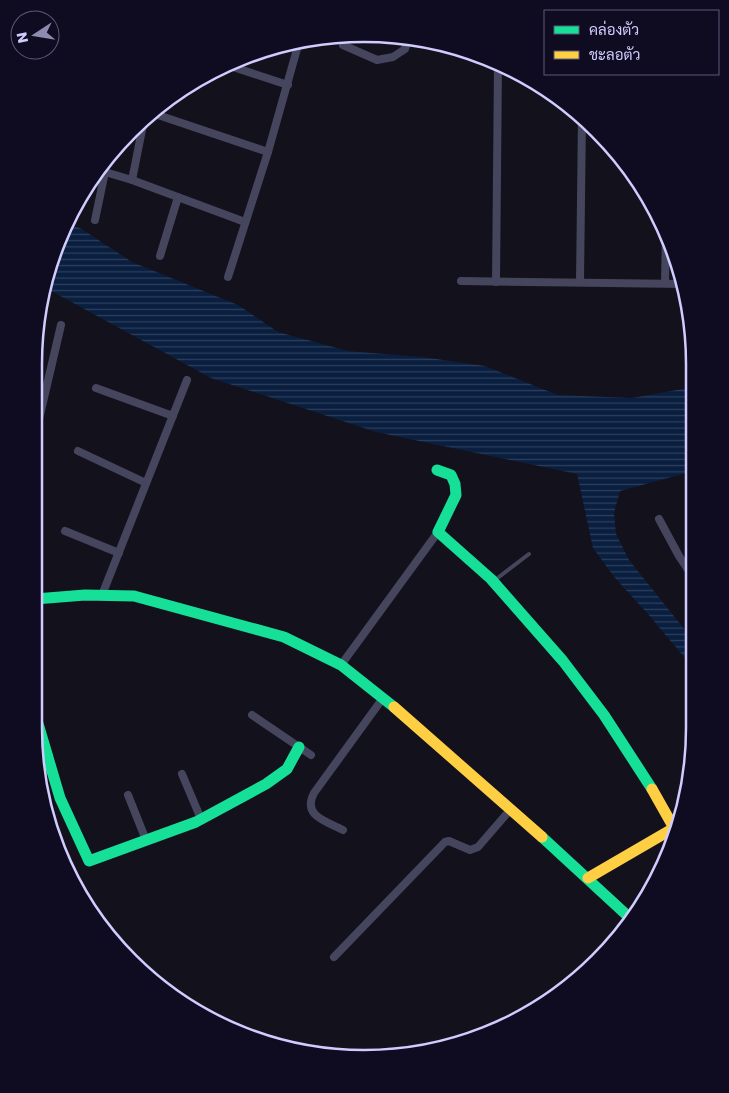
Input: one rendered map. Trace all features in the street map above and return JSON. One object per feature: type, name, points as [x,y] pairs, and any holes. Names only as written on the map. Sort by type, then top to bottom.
[{"type":"street","points":[[343,45],[377,60],[393,57],[405,49],[406,45]]},
{"type":"street","points":[[228,277],[268,152],[297,50]]},
{"type":"street","points":[[238,69],[288,85]]},
{"type":"street","points":[[496,282],[498,72]]},
{"type":"street","points":[[160,116],[268,152]]},
{"type":"street","points":[[580,282],[582,127]]},
{"type":"street","points":[[132,180],[142,132]]},
{"type":"street","points":[[106,172],[245,222]]},
{"type":"street","points":[[95,220],[106,173]]},
{"type":"street","points":[[160,256],[178,197]]},
{"type":"street","points":[[665,283],[666,251]]},
{"type":"street","points":[[461,281],[676,284]]},
{"type":"street","points":[[42,406],[61,325]]},
{"type":"street","points":[[102,596],[187,380]]},
{"type":"street","points":[[96,388],[173,416]]},
{"type":"street","points":[[78,451],[146,483]]},
{"type":"street","points":[[341,665],[438,532],[456,495],[455,484],[451,475],[437,470]]},
{"type":"street","points":[[659,519],[686,566]]},
{"type":"street","points":[[65,530],[119,553]]},
{"type":"street","points":[[438,532],[494,582],[548,641],[586,690],[626,749],[672,824]]},
{"type":"street","points":[[42,599],[134,596],[214,616],[284,637],[341,665],[408,718],[588,878],[626,915]]},
{"type":"street","points":[[343,830],[315,815],[310,809],[309,802],[383,698]]},
{"type":"street","points":[[252,715],[311,755]]},
{"type":"street","points":[[46,770],[89,861],[201,819],[273,779],[287,769],[299,747]]},
{"type":"street","points":[[182,774],[201,819]]},
{"type":"street","points":[[128,795],[146,840]]},
{"type":"street","points":[[334,957],[445,842],[449,841],[470,850],[478,847],[510,810]]},
{"type":"street","points":[[588,878],[669,831]]},
{"type":"lane","points":[[494,582],[528,554]]},
{"type":"water","points":[[74,226],[80,228],[132,262],[238,305],[278,332],[348,351],[422,357],[485,366],[558,395],[632,398],[686,388],[686,473],[620,491],[614,513],[616,534],[629,560],[686,631],[686,659],[615,578],[593,548],[577,474],[376,432],[211,378],[51,292],[53,281]]},
{"type":"traffic: fast","points":[[437,470],[451,475],[455,484],[456,495],[438,532],[491,579],[563,661],[604,715],[652,789]]},
{"type":"traffic: fast","points":[[42,598],[85,595],[134,596],[284,637],[341,665],[394,707]]},
{"type":"traffic: fast","points":[[42,739],[60,798],[89,861],[196,822],[266,784],[287,769],[299,747]]},
{"type":"traffic: fast","points":[[542,837],[627,915]]},
{"type":"traffic: slow","points":[[394,707],[542,837]]},
{"type":"traffic: slow","points":[[652,789],[672,824]]},
{"type":"traffic: slow","points":[[588,878],[669,831]]}]
